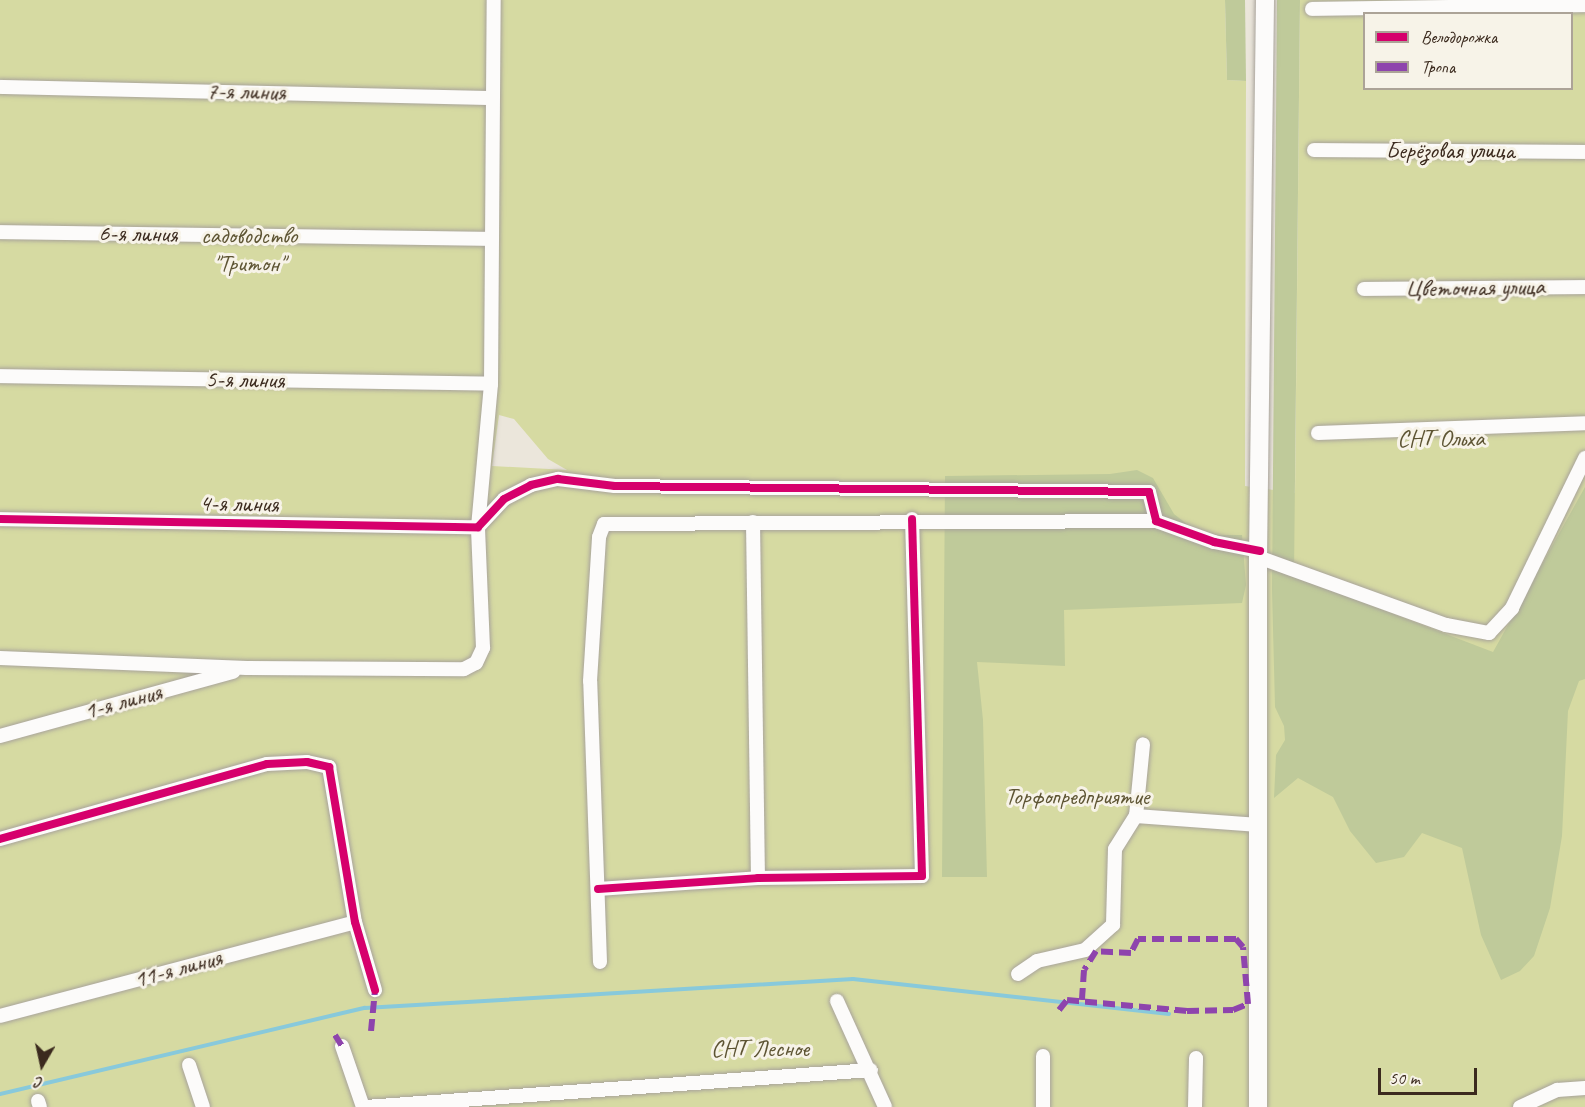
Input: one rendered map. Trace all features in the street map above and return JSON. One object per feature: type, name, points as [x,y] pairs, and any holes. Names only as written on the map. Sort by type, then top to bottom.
[{"type":"main road","points":[[1258,1107],[1259,554],[1264,0]]},
{"type":"street","points":[[0,658],[247,668],[470,668],[483,648],[478,527],[491,384],[494,0]]},
{"type":"street","points":[[1312,9],[1585,5]]},
{"type":"street","name":"7-я линия","points":[[0,87],[492,98]]},
{"type":"street","name":"Берёзовая улица","points":[[1314,150],[1585,152]]},
{"type":"street","name":"6-я линия","points":[[0,232],[491,239]]},
{"type":"street","name":"Цветочная улица","points":[[1364,289],[1585,287]]},
{"type":"street","name":"5-я линия","points":[[0,376],[491,384]]},
{"type":"street","points":[[1318,433],[1585,423]]},
{"type":"street","points":[[600,962],[591,681],[598,537],[604,524],[912,519],[1156,520],[1214,542],[1259,554],[1446,625],[1489,633],[1512,609],[1585,458]]},
{"type":"street","points":[[478,527],[504,499],[531,484],[558,479],[615,486],[1149,492],[1156,520]]},
{"type":"street","name":"4-я линия","points":[[0,519],[478,527]]},
{"type":"street","points":[[598,890],[758,878],[922,876],[912,519]]},
{"type":"street","points":[[753,522],[758,878]]},
{"type":"street","name":"1-я линия","points":[[0,736],[247,668]]},
{"type":"street","points":[[1018,974],[1036,961],[1085,950],[1113,925],[1115,849],[1136,816],[1143,744]]},
{"type":"street","points":[[0,839],[267,764],[307,762],[329,767],[355,922],[375,990]]},
{"type":"street","points":[[1136,816],[1225,825],[1260,825]]},
{"type":"street","name":"11-я линия","points":[[0,1016],[355,922]]},
{"type":"street","points":[[837,1001],[871,1070],[885,1107]]},
{"type":"street","points":[[342,1046],[364,1107],[871,1070]]},
{"type":"street","points":[[1043,1056],[1043,1107]]},
{"type":"street","points":[[1195,1107],[1196,1058]]},
{"type":"street","points":[[189,1065],[203,1107]]},
{"type":"street","points":[[1520,1107],[1557,1090],[1585,1088]]},
{"type":"green space","points":[[0,0],[1225,0],[1227,80],[1246,81],[1245,486],[1295,493],[1300,0],[1585,0],[1585,1107],[0,1107]],"holes":[[[499,415],[514,419],[548,459],[567,470],[492,466]]]},
{"type":"green space","points":[[1225,0],[1245,0],[1246,81],[1227,80]]},
{"type":"green space","points":[[1277,0],[1300,0],[1294,576],[1493,652],[1585,487],[1585,679],[1579,681],[1568,711],[1562,836],[1550,908],[1534,956],[1520,971],[1501,980],[1481,935],[1462,848],[1422,833],[1404,857],[1376,863],[1350,831],[1333,797],[1298,778],[1274,798],[1276,755],[1285,740],[1284,726],[1275,707],[1272,589]]},
{"type":"green space","points":[[1137,470],[1153,478],[1174,514],[1188,525],[1214,535],[1242,535],[1246,585],[1242,603],[1064,610],[1065,666],[977,662],[983,720],[987,877],[942,877],[945,476],[1110,474]]},
{"type":"waterway","points":[[0,1094],[365,1008],[853,979],[1169,1014]]},
{"type":"marked path","points":[[1059,1010],[1067,1000],[1187,1011],[1233,1010],[1248,1004],[1243,947],[1236,939],[1138,939],[1131,953],[1096,951],[1084,970],[1082,1000]]},
{"type":"marked path","points":[[371,1031],[375,990]]},
{"type":"marked path","points":[[335,1035],[342,1046]]},
{"type":"cycle path","points":[[0,519],[478,527],[504,499],[531,485],[558,479],[615,486],[1149,492],[1156,521],[1214,542],[1260,551]]},
{"type":"cycle path","points":[[598,889],[758,878],[922,876],[912,519]]},
{"type":"cycle path","points":[[0,839],[267,764],[307,762],[329,767],[355,922],[375,990]]},
{"type":"park label","name":"садоводство \"Тритон\"","points":[[249,250]]},
{"type":"park label","name":"СНТ Ольха","points":[[1441,439]]},
{"type":"park label","name":"Торфопредприятие","points":[[1077,797]]},
{"type":"park label","name":"СНТ Лесное","points":[[760,1049]]}]
